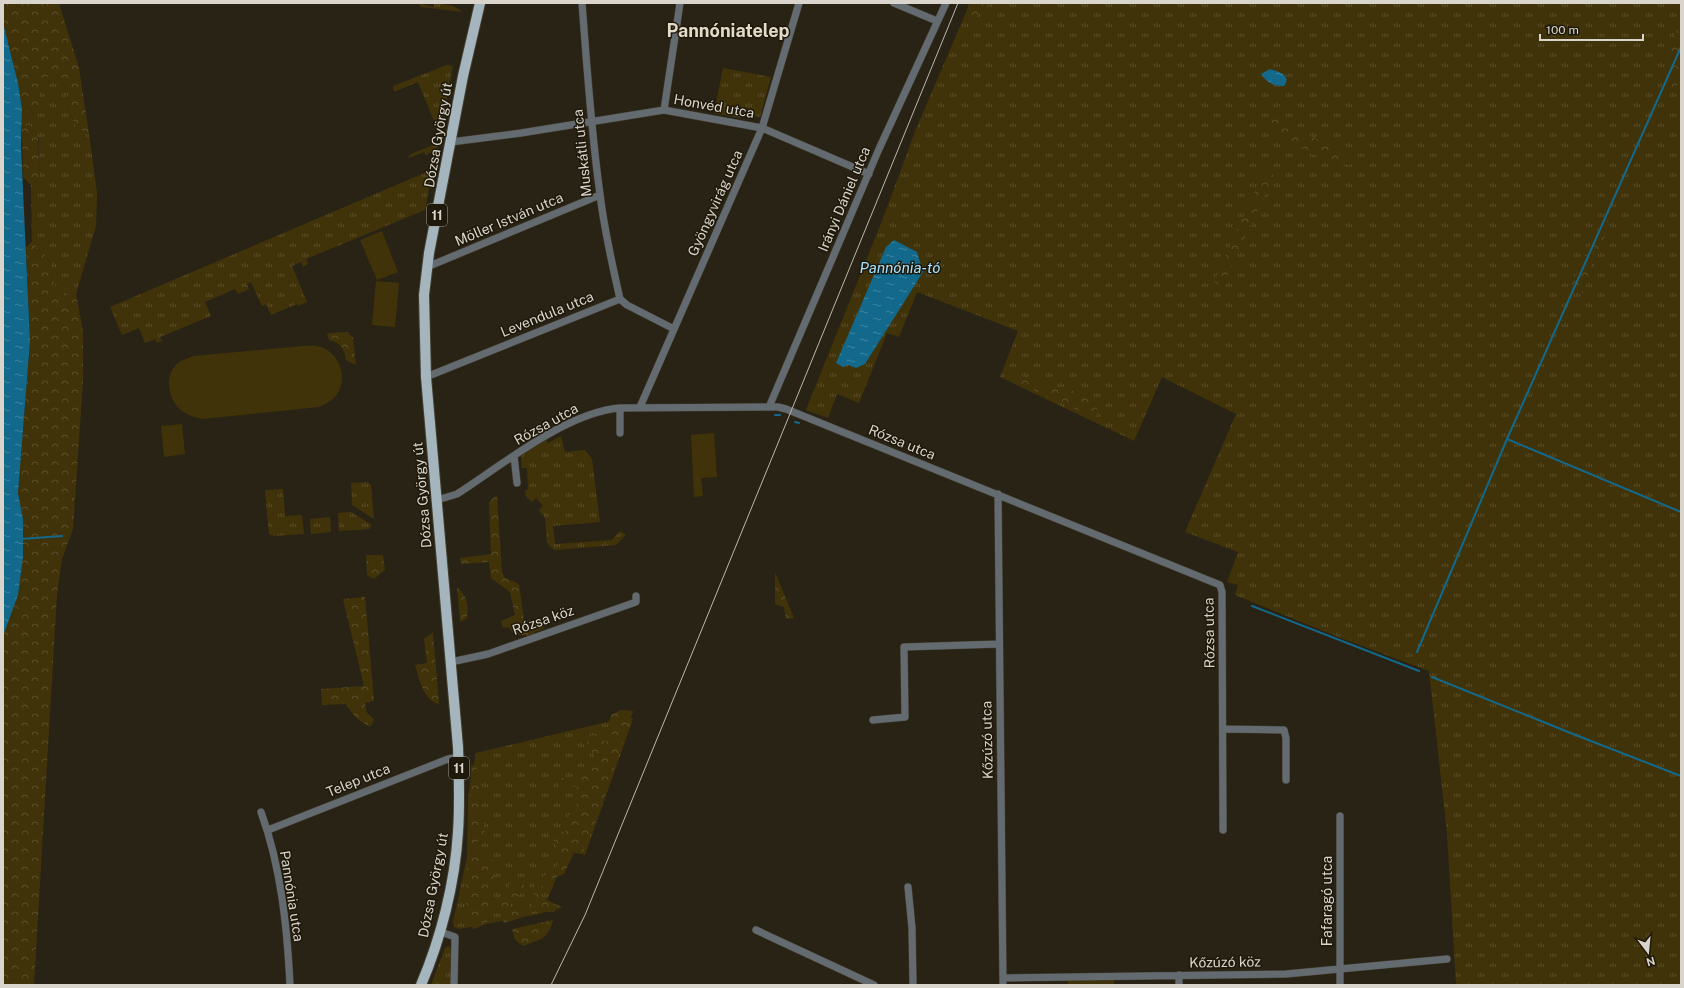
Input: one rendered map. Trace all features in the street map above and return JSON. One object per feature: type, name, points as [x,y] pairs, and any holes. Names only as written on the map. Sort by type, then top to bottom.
[{"type":"main road","name":"Dózsa György út","points":[[420,985],[441,932],[455,860],[457,839],[458,757],[426,377],[424,295],[427,267],[463,76],[480,3]]},
{"type":"street","name":"Muskátli utca","points":[[582,3],[591,121],[600,195],[608,246],[620,299]]},
{"type":"street","points":[[664,110],[680,3]]},
{"type":"street","name":"Gyöngyvirág utca","points":[[640,407],[762,128],[799,3]]},
{"type":"street","points":[[894,3],[937,21]]},
{"type":"street","name":"Irányi Dániel utca","points":[[769,407],[946,3]]},
{"type":"street","name":"Honvéd utca","points":[[451,142],[521,133],[664,110],[762,128],[870,174]]},
{"type":"street","name":"Möller István utca","points":[[427,267],[600,195]]},
{"type":"street","points":[[620,299],[627,306],[674,329]]},
{"type":"street","name":"Levendula utca","points":[[426,377],[620,299]]},
{"type":"street","name":"Rózsa utca","points":[[437,500],[457,494],[514,456],[569,423],[596,412],[620,408],[640,407],[786,408],[1220,585],[1222,592],[1223,830]]},
{"type":"street","points":[[620,408],[620,433]]},
{"type":"street","points":[[514,456],[517,483]]},
{"type":"street","name":"Kőzúzó utca","points":[[998,494],[1003,981]]},
{"type":"street","name":"Rózsa köz","points":[[451,662],[488,654],[548,628],[636,602],[636,596]]},
{"type":"street","points":[[873,720],[905,717],[904,647],[999,644]]},
{"type":"street","points":[[1223,730],[1284,730],[1286,738],[1286,780]]},
{"type":"street","name":"Telep utca","points":[[268,830],[448,759],[458,757]]},
{"type":"street","name":"Pannónia utca","points":[[261,812],[268,830],[281,889],[288,947],[290,985]]},
{"type":"street","name":"Fafaragó utca","points":[[1340,816],[1340,985]]},
{"type":"street","points":[[908,887],[912,928],[914,985]]},
{"type":"street","points":[[756,930],[874,985]]},
{"type":"street","points":[[441,932],[455,937],[454,985]]},
{"type":"street","name":"Kőzúzó köz","points":[[1003,981],[1180,975],[1286,974],[1447,959]]},
{"type":"street","points":[[1180,975],[1180,985]]},
{"type":"green space","points":[[3,3],[59,3],[79,68],[89,134],[76,128],[69,109],[65,86],[54,76],[43,77],[38,90],[41,106],[35,112],[28,112],[22,109],[18,83],[3,23]]},
{"type":"green space","points":[[418,3],[433,7],[435,3],[453,6],[463,12],[421,7]]},
{"type":"green space","points":[[970,3],[1681,3],[1681,985],[1456,985],[1447,833],[1429,671],[1333,635],[1235,595],[1238,585],[1227,582],[1238,552],[1185,532],[1236,414],[1162,377],[1134,441],[1000,377],[1018,331],[917,292],[899,337],[887,333],[859,403],[837,394],[828,418],[806,410],[882,221],[916,129]]},
{"type":"green space","points":[[970,3],[989,3],[971,23],[968,6]]},
{"type":"green space","points":[[1681,23],[1681,80],[1670,94],[1665,68],[1671,53],[1676,31]]},
{"type":"green space","points":[[447,65],[453,66],[437,149],[426,155],[424,152],[408,158],[411,154],[438,143],[435,133],[438,131],[418,82],[396,91],[394,91],[393,86]]},
{"type":"green space","points":[[723,68],[771,77],[760,117],[744,115],[740,118],[714,113]]},
{"type":"green space","points":[[54,76],[65,86],[69,109],[76,128],[89,134],[97,193],[96,226],[76,294],[64,296],[54,282],[52,274],[53,265],[32,242],[31,185],[40,178],[38,148],[39,138],[28,125],[22,129],[22,109],[28,112],[41,106],[38,90],[43,77]]},
{"type":"green space","points":[[1280,106],[1282,109],[1278,121],[1346,153],[1350,157],[1351,162],[1349,165],[1333,163],[1322,159],[1272,131],[1270,127],[1272,114],[1277,107]]},
{"type":"green space","points":[[28,125],[35,128],[38,139],[40,174],[40,178],[31,185],[23,177],[22,129]]},
{"type":"green space","points":[[429,171],[432,172],[425,210],[306,259],[308,264],[303,267],[301,262],[292,266],[307,302],[298,306],[297,304],[271,315],[266,304],[262,306],[251,282],[247,284],[249,289],[238,294],[235,289],[205,302],[211,316],[160,337],[162,341],[157,343],[155,339],[145,343],[139,328],[122,335],[110,307]]},
{"type":"green space","points":[[1264,171],[1271,171],[1273,175],[1271,182],[1224,282],[1221,285],[1216,284],[1214,281]]},
{"type":"green space","points":[[1607,220],[1611,229],[1607,231],[1582,294],[1569,290],[1601,222]]},
{"type":"green space","points":[[382,231],[398,272],[377,280],[360,240]]},
{"type":"green space","points":[[32,242],[53,265],[52,274],[54,282],[61,293],[64,296],[76,294],[83,331],[83,381],[73,529],[62,559],[57,594],[34,985],[3,985],[3,636],[18,595],[23,519],[18,493],[30,341],[26,247]]},
{"type":"green space","points":[[376,281],[399,283],[395,327],[372,325]]},
{"type":"green space","points":[[348,332],[353,338],[356,365],[346,360],[344,352],[339,344],[329,340],[327,333]]},
{"type":"green space","points":[[311,346],[324,348],[330,352],[339,364],[342,379],[337,394],[327,403],[319,407],[202,419],[183,412],[176,405],[170,392],[169,378],[171,372],[181,361],[193,356]]},
{"type":"green space","points":[[1023,376],[1049,387],[1066,387],[1095,404],[1098,412],[1095,418],[1018,383]]},
{"type":"green space","points":[[182,424],[185,454],[164,457],[161,426]]},
{"type":"green space","points":[[714,433],[717,477],[701,478],[703,496],[694,497],[691,435]]},
{"type":"green space","points":[[561,436],[565,452],[585,450],[592,459],[600,522],[553,526],[555,544],[612,540],[620,531],[626,535],[616,545],[554,550],[547,543],[545,518],[539,510],[543,506],[536,498],[532,502],[526,497],[525,491],[528,489],[527,468],[522,468],[521,456],[546,440],[548,443]]},
{"type":"green space","points":[[368,482],[371,485],[374,519],[352,505],[351,483]]},
{"type":"green space","points":[[283,489],[285,516],[302,515],[304,534],[274,536],[269,534],[265,490]]},
{"type":"green space","points":[[497,495],[502,572],[505,578],[519,584],[524,620],[544,620],[543,629],[535,632],[531,636],[515,634],[509,627],[503,628],[501,621],[515,615],[510,592],[491,578],[489,562],[461,564],[460,558],[491,554],[489,502]]},
{"type":"green space","points":[[351,512],[372,525],[369,529],[339,531],[338,513]]},
{"type":"green space","points":[[330,517],[331,532],[311,534],[310,519]]},
{"type":"green space","points":[[366,555],[383,555],[385,570],[374,579],[367,575]]},
{"type":"green space","points":[[775,572],[794,618],[786,619],[784,607],[775,604]]},
{"type":"green space","points":[[457,587],[465,597],[468,609],[467,618],[460,622]]},
{"type":"green space","points":[[365,597],[374,701],[365,703],[367,713],[374,719],[372,725],[369,726],[361,722],[346,704],[322,705],[321,689],[364,686],[343,599]]},
{"type":"green space","points":[[433,632],[439,704],[434,702],[425,694],[415,665],[427,663],[424,639]]},
{"type":"green space","points":[[621,710],[633,711],[600,811],[582,854],[574,853],[564,874],[550,879],[543,885],[541,896],[544,901],[558,907],[554,912],[539,912],[504,923],[501,907],[503,898],[510,883],[520,881],[527,889],[511,901],[511,908],[515,911],[531,908],[534,899],[535,884],[555,869],[562,857],[554,841],[547,832],[552,829],[565,833],[568,816],[575,810],[578,799],[577,786],[559,789],[556,776],[566,779],[568,784],[590,773],[596,759],[588,746],[586,737],[594,735],[606,742],[613,736],[609,724],[611,715]]},
{"type":"green space","points":[[628,717],[633,719],[585,855],[568,850],[547,900],[562,907],[539,914],[459,929],[454,927],[453,922],[467,857],[468,796],[476,753]]},
{"type":"green space","points":[[471,765],[476,767],[482,782],[479,802],[485,837],[477,842],[479,853],[492,860],[494,883],[485,898],[493,907],[491,916],[485,924],[473,929],[469,922],[470,908],[464,901],[469,852]]},
{"type":"green space","points":[[553,920],[549,932],[539,940],[523,946],[515,940],[512,929]]},
{"type":"green space","points":[[449,946],[451,950],[450,985],[431,985],[445,948]]},
{"type":"green space","points":[[1114,979],[1114,985],[1068,985],[1068,980]]},
{"type":"water","points":[[3,23],[18,83],[22,109],[21,146],[30,341],[18,493],[23,519],[23,557],[18,595],[3,636]]},
{"type":"water","points":[[1270,69],[1283,74],[1286,79],[1284,86],[1274,85],[1263,77],[1261,74]]},
{"type":"water","name":"Pannónia-tó","points":[[894,240],[917,252],[923,272],[865,364],[856,368],[848,365],[843,367],[836,363],[886,247]]},
{"type":"waterway","points":[[1417,652],[1507,439],[1681,47]]},
{"type":"waterway","points":[[775,415],[780,415]]},
{"type":"waterway","points":[[795,422],[799,423]]},
{"type":"waterway","points":[[1507,439],[1681,512]]},
{"type":"waterway","points":[[21,539],[62,536]]},
{"type":"waterway","points":[[1252,606],[1419,671]]},
{"type":"waterway","points":[[1432,677],[1681,776]]},
{"type":"tram line","points":[[551,985],[585,915],[958,3]]},
{"type":"district","name":"Pannóniatelep","points":[[728,31]]}]
